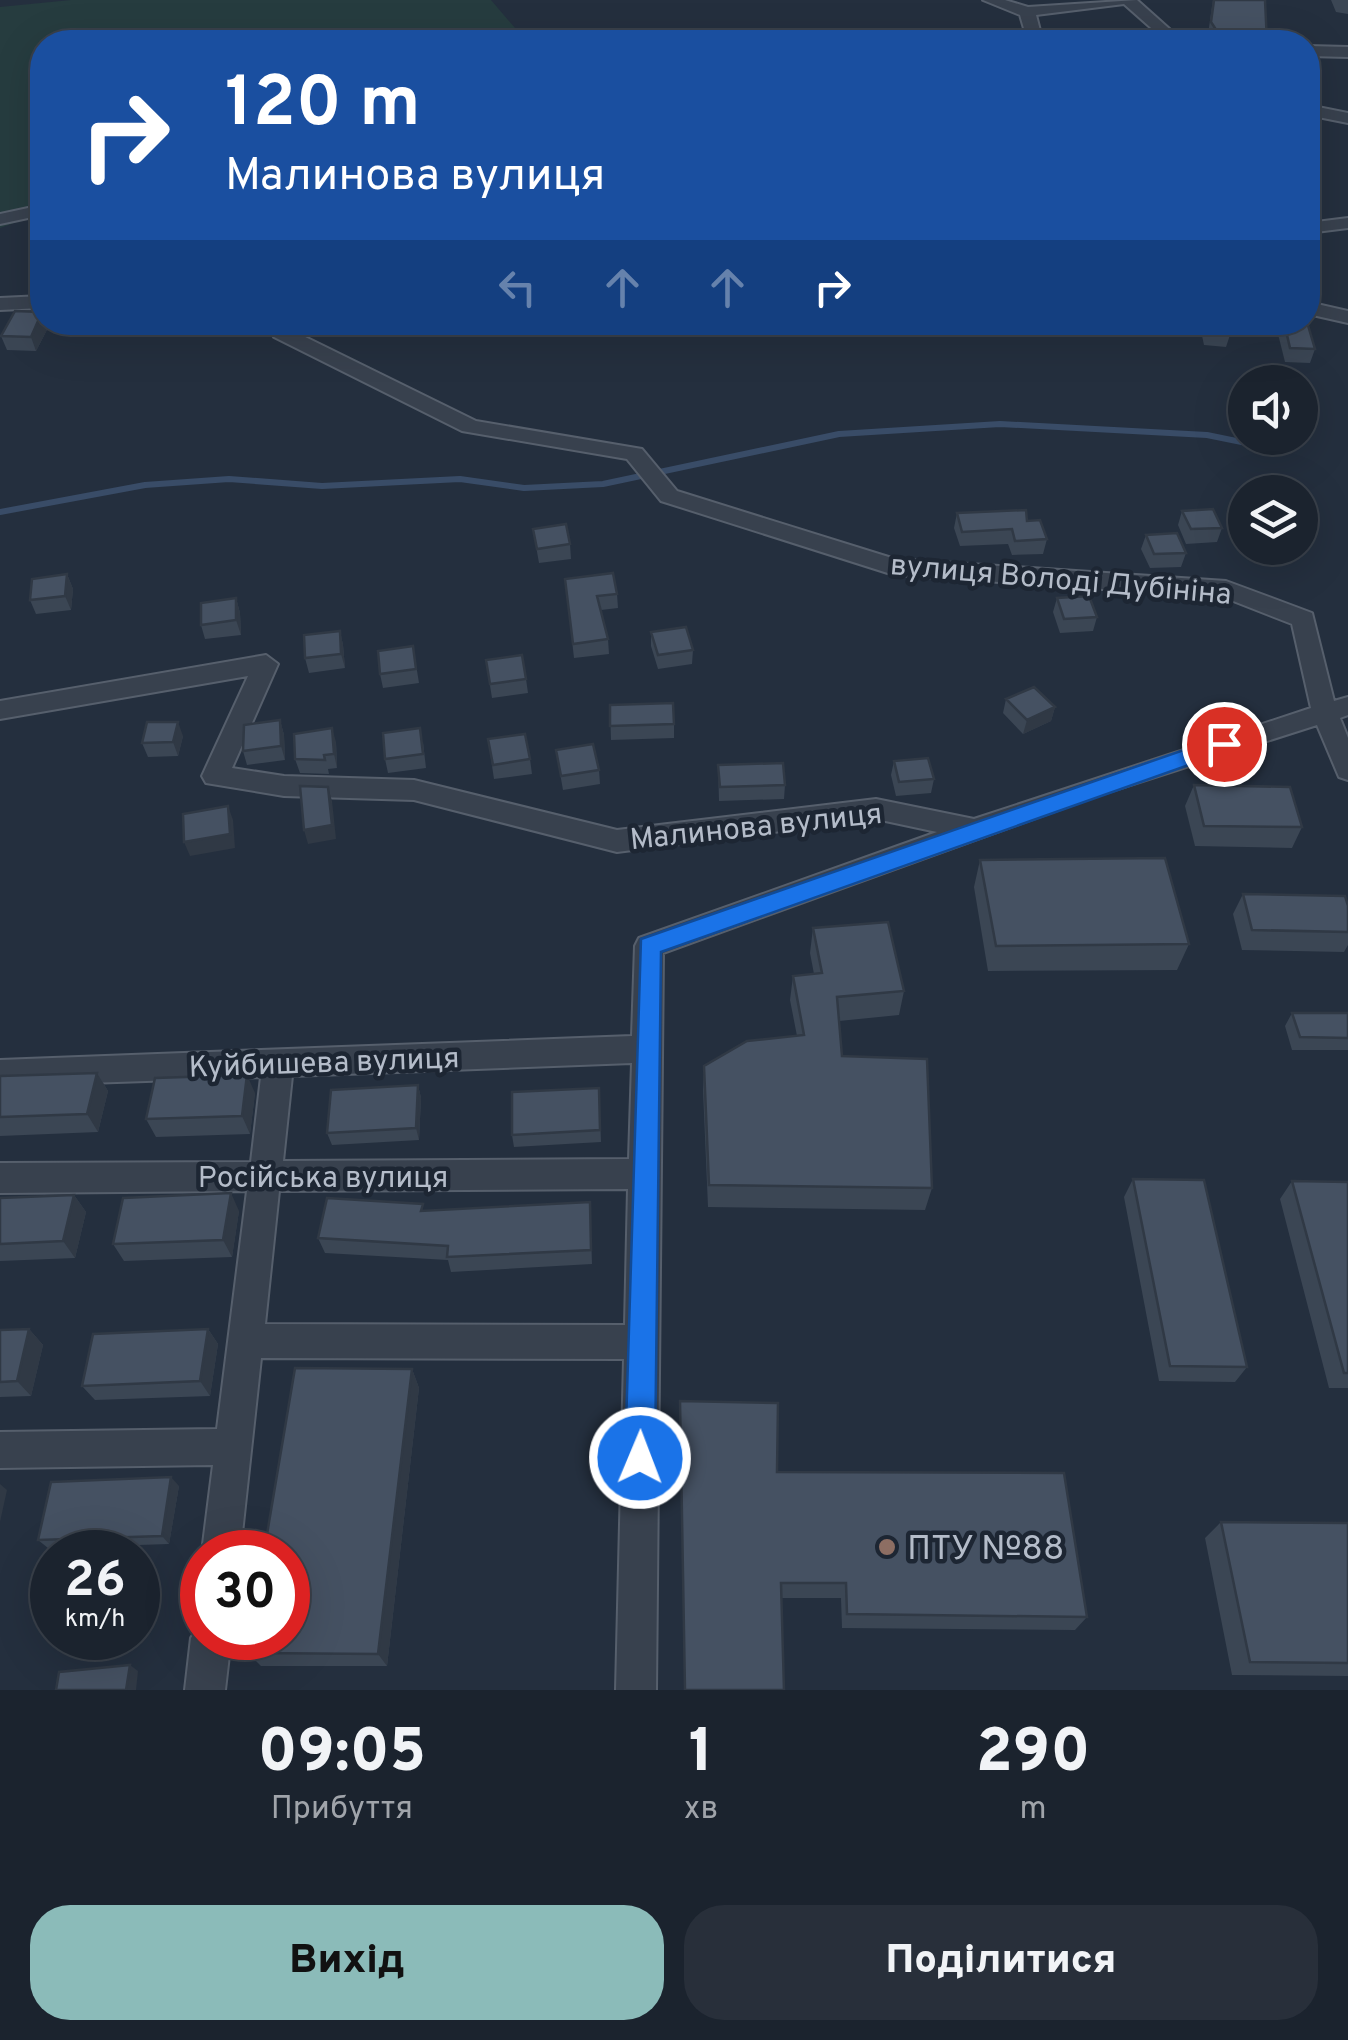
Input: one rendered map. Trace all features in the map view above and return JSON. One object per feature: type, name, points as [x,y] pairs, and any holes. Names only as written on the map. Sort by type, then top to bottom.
[{"type":"street","points":[[990,0],[1027,12],[1125,0],[1161,30]]},
{"type":"street","points":[[1027,12],[1032,30]]},
{"type":"street","points":[[1320,51],[1348,52]]},
{"type":"street","points":[[1320,112],[1348,118]]},
{"type":"street","points":[[0,220],[30,213]]},
{"type":"street","points":[[1320,226],[1348,223]]},
{"type":"street","points":[[0,304],[30,303]]},
{"type":"street","points":[[1320,310],[1348,316]]},
{"type":"street","name":"вулиця Володі Дубініна","points":[[288,335],[470,426],[634,454],[669,496],[894,567],[1226,588],[1303,619],[1336,709]]},
{"type":"street","name":"Малинова вулиця","points":[[0,710],[266,664],[215,776],[284,786],[414,790],[617,840],[876,809],[975,829]]},
{"type":"street","points":[[1336,709],[1348,770]]},
{"type":"street","name":"Малинова вулиця","points":[[636,1690],[650,946],[975,829],[1336,709]]},
{"type":"street","name":"Куйбишева вулиця","points":[[0,1072],[648,1049]]},
{"type":"street","points":[[224,1530],[278,1064]]},
{"type":"street","name":"Російська вулиця","points":[[0,1178],[645,1174]]},
{"type":"street","points":[[246,1341],[642,1342]]},
{"type":"street","points":[[0,1450],[234,1447]]},
{"type":"street","points":[[205,1690],[208,1660]]},
{"type":"green space","points":[[71,0],[491,0],[517,30],[30,30],[30,217],[0,228],[0,7]]},
{"type":"building","points":[[1214,0],[1265,0],[1266,30],[1216,30],[1211,22]]},
{"type":"building","points":[[15,311],[30,312],[31,337],[1,336]]},
{"type":"building","points":[[1287,335],[1311,335],[1315,349],[1290,348]]},
{"type":"building","points":[[1213,509],[1222,528],[1191,529],[1182,511]]},
{"type":"building","points":[[1026,510],[1027,521],[1040,520],[1047,539],[1015,541],[1012,529],[962,532],[957,513]]},
{"type":"building","points":[[566,524],[570,544],[537,549],[533,529]]},
{"type":"building","points":[[1177,533],[1186,553],[1154,554],[1146,535]]},
{"type":"building","points":[[613,573],[617,594],[597,596],[608,639],[573,644],[565,579]]},
{"type":"building","points":[[67,574],[65,596],[30,600],[32,579]]},
{"type":"building","points":[[1089,596],[1097,617],[1064,619],[1057,598]]},
{"type":"building","points":[[236,598],[236,620],[201,625],[201,603]]},
{"type":"building","points":[[686,627],[693,650],[658,655],[651,632]]},
{"type":"building","points":[[340,631],[341,654],[305,658],[304,635]]},
{"type":"building","points":[[413,646],[416,669],[380,674],[378,651]]},
{"type":"building","points":[[522,655],[526,679],[490,684],[486,660]]},
{"type":"building","points":[[1034,687],[1055,707],[1027,720],[1006,699]]},
{"type":"building","points":[[673,703],[674,724],[610,726],[610,705]]},
{"type":"building","points":[[280,720],[281,746],[243,751],[244,725]]},
{"type":"building","points":[[147,722],[178,722],[173,742],[142,743]]},
{"type":"building","points":[[332,728],[334,754],[324,755],[325,760],[295,759],[294,734]]},
{"type":"building","points":[[420,728],[423,754],[385,759],[383,733]]},
{"type":"building","points":[[525,734],[530,759],[493,765],[488,739]]},
{"type":"building","points":[[593,744],[599,770],[561,776],[556,750]]},
{"type":"building","points":[[928,758],[934,779],[899,782],[894,761]]},
{"type":"building","points":[[783,763],[785,785],[720,787],[718,765]]},
{"type":"building","points":[[1194,785],[1290,787],[1302,827],[1204,826]]},
{"type":"building","points":[[300,786],[328,787],[332,825],[304,830]]},
{"type":"building","points":[[228,806],[230,834],[184,842],[183,814]]},
{"type":"building","points":[[1165,858],[1189,944],[996,946],[980,860]]},
{"type":"building","points":[[1243,894],[1345,896],[1348,932],[1252,930]]},
{"type":"building","points":[[888,922],[904,991],[837,997],[842,1056],[927,1059],[932,1188],[709,1185],[704,1066],[747,1041],[804,1035],[793,976],[822,973],[813,928]]},
{"type":"building","points":[[1292,1013],[1348,1013],[1348,1038],[1300,1037]]},
{"type":"building","points":[[97,1073],[87,1114],[0,1117],[0,1076]]},
{"type":"building","points":[[247,1075],[242,1116],[146,1119],[155,1078]]},
{"type":"building","points":[[418,1085],[416,1128],[327,1133],[331,1090]]},
{"type":"building","points":[[599,1088],[600,1130],[512,1135],[512,1092]]},
{"type":"building","points":[[1133,1179],[1204,1180],[1247,1367],[1170,1366]]},
{"type":"building","points":[[1292,1181],[1348,1182],[1348,1373],[1344,1373]]},
{"type":"building","points":[[231,1193],[223,1240],[113,1244],[123,1198]]},
{"type":"building","points":[[74,1195],[63,1241],[0,1244],[0,1198]]},
{"type":"building","points":[[327,1198],[423,1204],[421,1211],[590,1202],[591,1250],[447,1257],[448,1246],[318,1238]]},
{"type":"building","points":[[29,1329],[17,1381],[0,1382],[0,1330]]},
{"type":"building","points":[[208,1329],[200,1381],[82,1386],[93,1334]]},
{"type":"building","points":[[295,1368],[412,1369],[378,1654],[310,1653],[310,1530],[268,1530]]},
{"type":"building","points":[[680,1401],[778,1403],[777,1472],[1064,1473],[1087,1617],[847,1614],[846,1583],[781,1583],[784,1690],[685,1690]]},
{"type":"building","points":[[171,1477],[162,1536],[160,1530],[40,1530],[51,1482]]},
{"type":"building","points":[[1221,1522],[1348,1523],[1348,1663],[1250,1662]]},
{"type":"building","points":[[130,1665],[126,1690],[56,1690],[59,1672]]},
{"type":"waterway","points":[[0,512],[145,485],[229,479],[322,486],[460,479],[524,488],[603,484],[839,434],[1000,424],[1228,439]]},
{"type":"place","name":"ПТУ №88","points":[[887,1547]]},
{"type":"route","points":[[640,1458],[650,946],[1224,744]]}]
